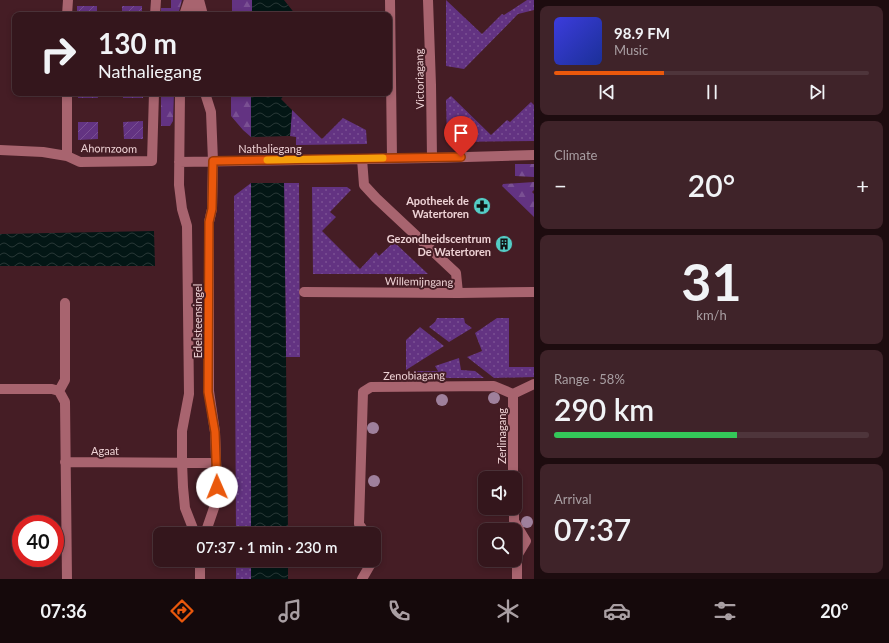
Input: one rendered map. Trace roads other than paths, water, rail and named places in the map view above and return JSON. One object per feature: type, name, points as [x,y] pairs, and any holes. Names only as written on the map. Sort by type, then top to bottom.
[{"type":"street","points":[[68,0],[68,12]]},
{"type":"street","points":[[155,12],[156,0]]},
{"type":"street","points":[[185,12],[189,0]]},
{"type":"street","points":[[194,0],[194,12]]},
{"type":"street","points":[[199,0],[203,12]]},
{"type":"street","points":[[390,0],[390,12]]},
{"type":"street","name":"Victoriagang","points":[[428,0],[432,158]]},
{"type":"street","points":[[67,96],[67,156]]},
{"type":"street","name":"Ahornzoom","points":[[0,150],[43,152],[67,156],[80,162],[152,161],[154,96]]},
{"type":"street","name":"Edelsteensingel","points":[[180,96],[179,185],[182,209],[187,226],[189,394],[182,431],[182,462],[185,508],[193,527]]},
{"type":"street","name":"Edelsteensingel","points":[[180,111],[185,96]]},
{"type":"street","name":"Edelsteensingel","points":[[206,96],[211,112],[213,161],[212,209],[209,222],[208,392],[215,432],[217,487],[215,505],[207,527]]},
{"type":"street","name":"Edelsteensingel","points":[[209,96],[209,107]]},
{"type":"street","points":[[391,96],[392,158]]},
{"type":"street","name":"Nathaliegang","points":[[179,162],[534,155]]},
{"type":"street","points":[[362,159],[364,185],[456,273],[458,293]]},
{"type":"street","name":"Willemijngang","points":[[304,292],[534,292]]},
{"type":"street","points":[[59,391],[65,380],[65,304]]},
{"type":"street","points":[[513,394],[534,384]]},
{"type":"street","name":"Zenobiagang","points":[[362,527],[360,524],[363,392],[371,387],[494,386],[513,394]]},
{"type":"street","points":[[0,389],[52,389],[59,391],[65,402],[67,579]]},
{"type":"street","name":"Zerlinagang","points":[[513,394],[513,471]]},
{"type":"street","name":"Agaat","points":[[65,462],[216,463]]},
{"type":"street","points":[[514,515],[514,521],[526,541],[517,556],[517,579]]},
{"type":"street","points":[[200,567],[200,579]]},
{"type":"street","points":[[362,579],[369,567]]},
{"type":"water","points":[[252,0],[284,0],[294,12],[252,12]]},
{"type":"water","points":[[251,96],[284,96],[281,99],[292,110],[290,136],[251,137]]},
{"type":"water","points":[[251,183],[284,183],[288,527],[251,527]]},
{"type":"water","points":[[154,231],[155,266],[0,266],[0,234]]},
{"type":"water","points":[[251,567],[288,567],[288,579],[251,579]]},
{"type":"place","name":"Apotheek de Watertoren","points":[[482,206]]},
{"type":"place","name":"Gezondheidscentrum De Watertoren","points":[[504,244]]}]
